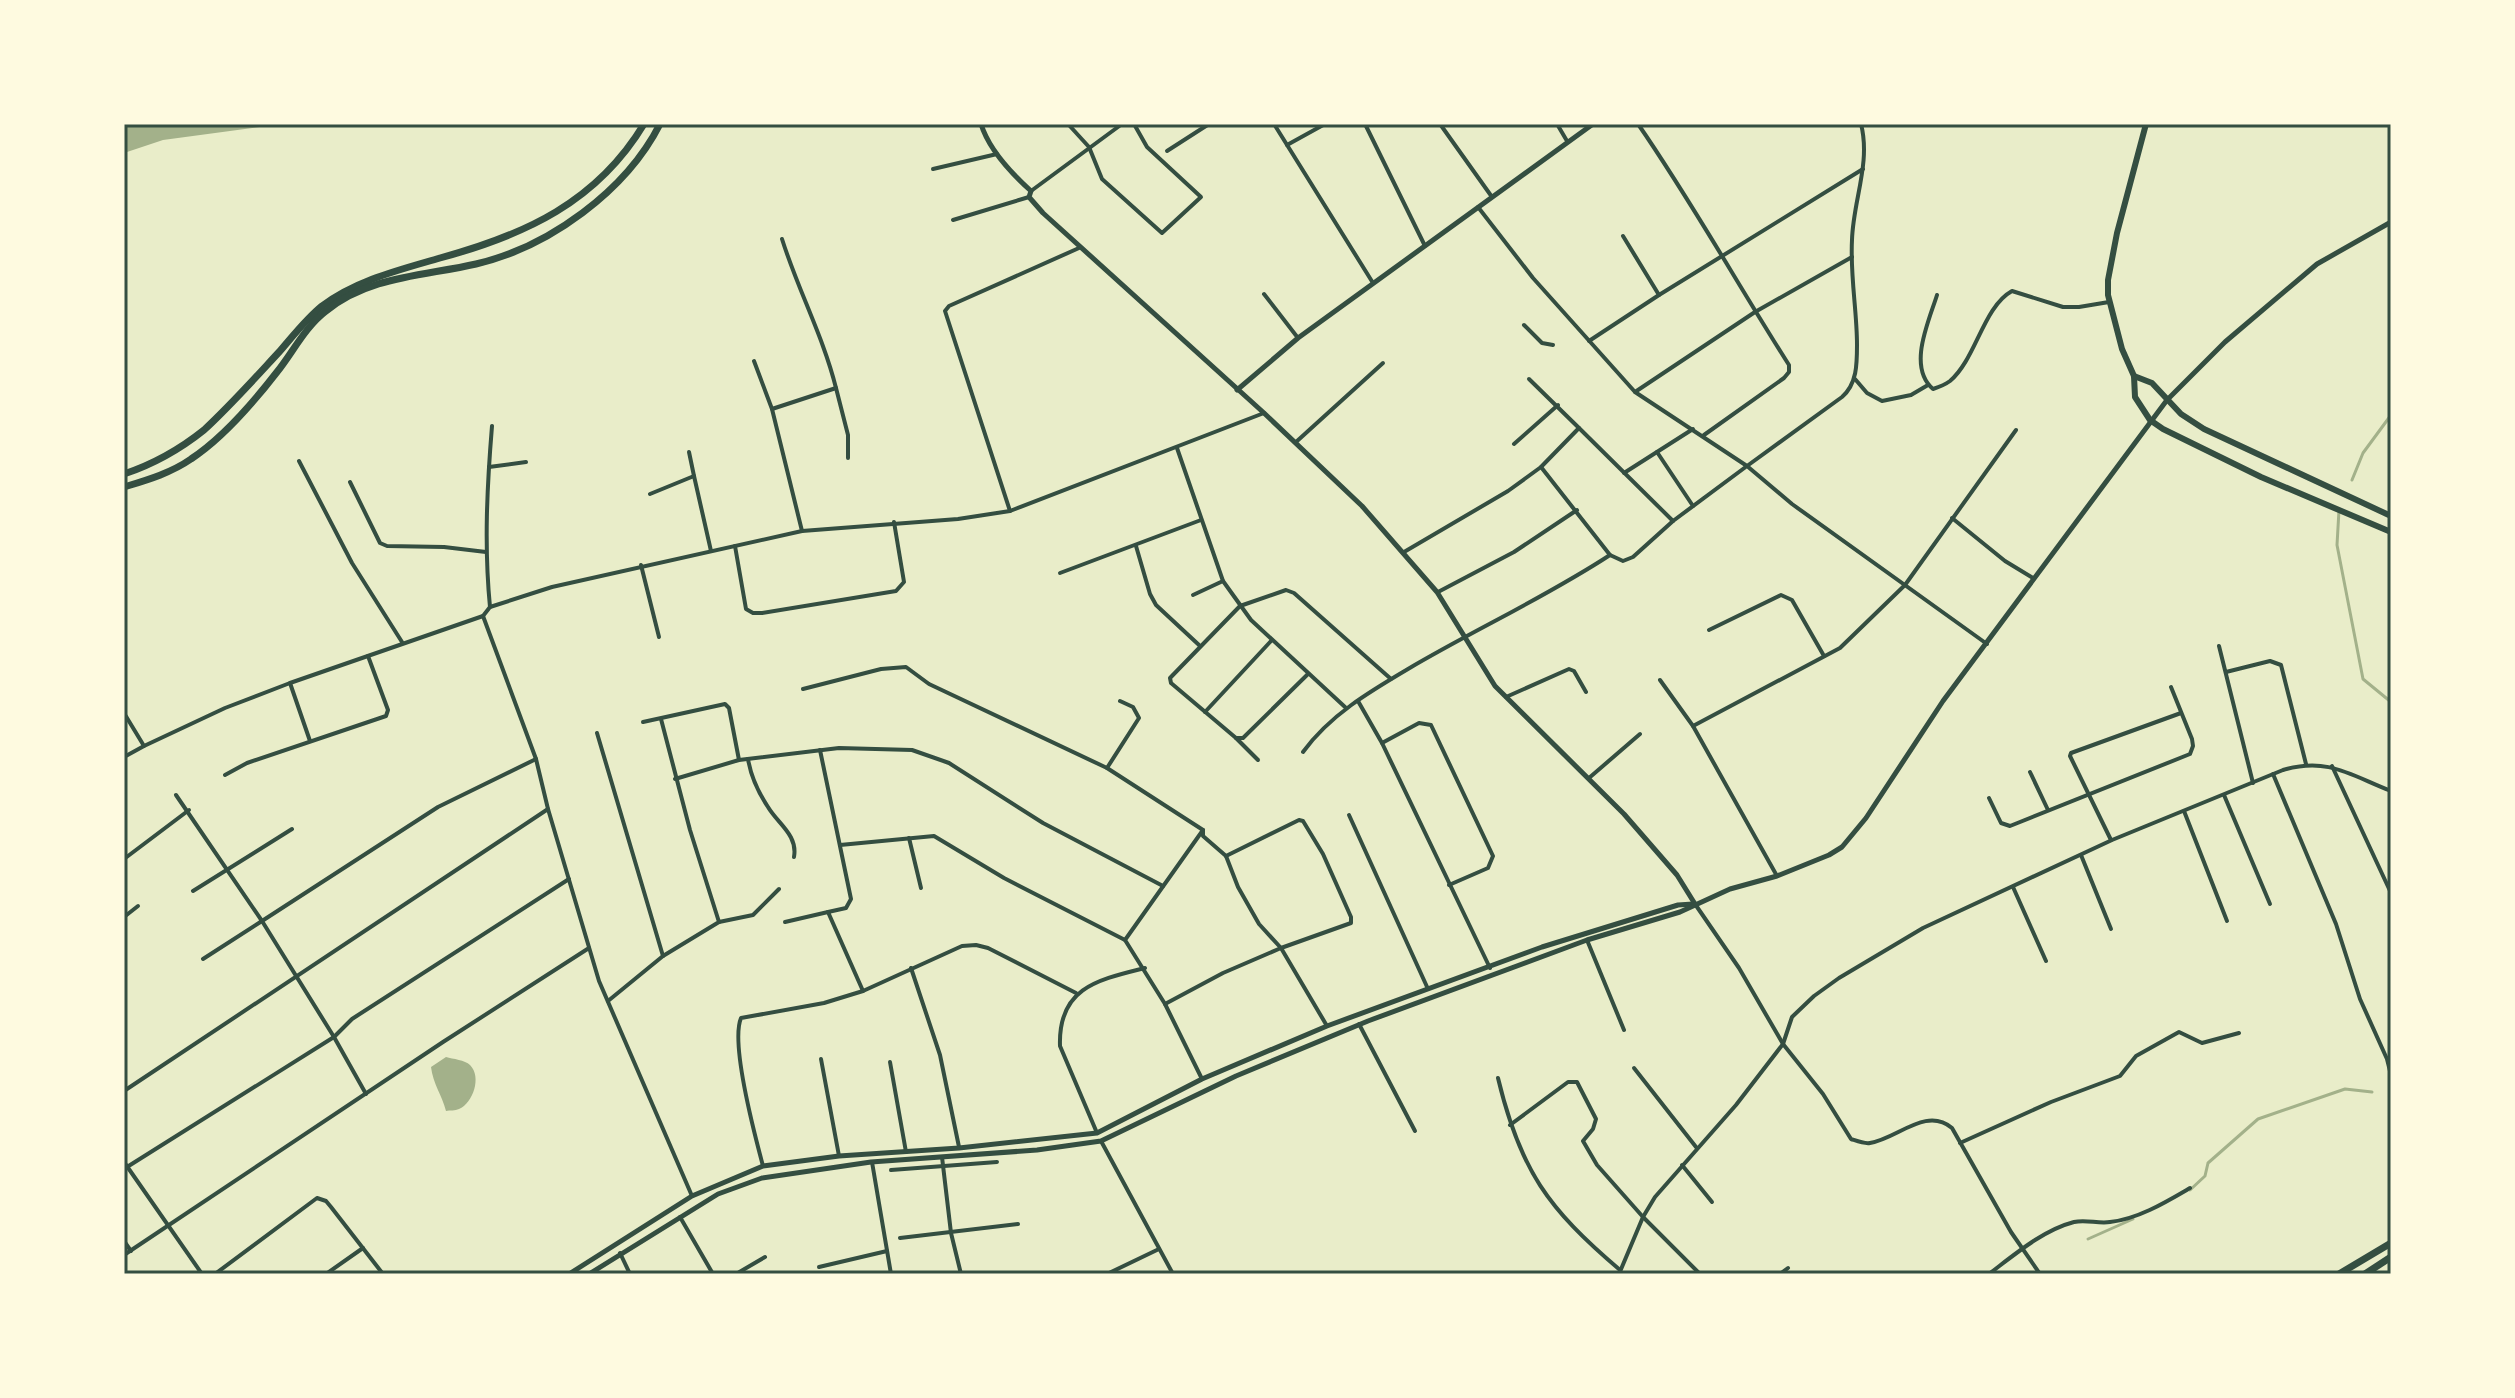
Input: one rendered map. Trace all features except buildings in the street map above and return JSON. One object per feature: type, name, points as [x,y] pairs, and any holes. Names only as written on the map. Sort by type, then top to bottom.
[{"type":"main road","points":[[124,474],[148,466],[181,448],[204,430],[324,309],[374,281],[509,237],[562,210],[615,163],[644,124]]},
{"type":"main road","points":[[374,281],[479,263],[536,241],[606,192],[644,152],[660,124]]},
{"type":"main road","points":[[2146,124],[2108,280],[2109,302],[2122,349],[2134,376],[2135,397],[2150,420],[2261,477],[2391,532]]},
{"type":"main road","points":[[124,487],[157,476],[191,459],[216,439],[276,374],[324,309]]},
{"type":"main road","points":[[2134,376],[2152,383],[2181,414],[2204,429],[2391,516]]},
{"type":"main road","points":[[2339,1274],[2391,1243]]},
{"type":"main road","points":[[2365,1274],[2391,1257]]},
{"type":"street","points":[[981,124],[997,154],[1014,176],[1079,248],[1296,442],[1404,552],[1437,592],[1488,677],[1589,778],[1677,875],[1739,968],[1783,1044],[1823,1094],[1851,1139],[1868,1144],[1931,1119],[1939,1119],[1952,1128],[2040,1274]]},
{"type":"street","points":[[1068,124],[1089,147],[1102,179],[1162,233],[1201,197],[1147,147],[1134,124]]},
{"type":"street","points":[[953,220],[1030,194],[1122,124]]},
{"type":"street","points":[[1167,151],[1209,124]]},
{"type":"street","points":[[1274,124],[1373,283]]},
{"type":"street","points":[[1287,145],[1325,124]]},
{"type":"street","points":[[1365,124],[1425,246]]},
{"type":"street","points":[[1440,124],[1492,197]]},
{"type":"street","points":[[1557,124],[1567,141]]},
{"type":"street","points":[[1237,390],[1298,338],[1593,124]]},
{"type":"street","points":[[1638,124],[1679,184],[1789,365],[1789,372],[1784,378],[1704,435]]},
{"type":"street","points":[[1541,467],[1610,555],[1623,561],[1633,557],[1673,521],[1850,390],[1854,379],[1857,327],[1851,238],[1863,169],[1865,142],[1861,124]]},
{"type":"street","points":[[933,169],[997,154]]},
{"type":"street","points":[[1589,341],[1863,169]]},
{"type":"street","points":[[1478,206],[1533,278],[1635,392],[1704,435],[1792,504],[1987,644]]},
{"type":"street","points":[[589,1274],[718,1194],[762,1178],[871,1162],[1037,1150],[1101,1141],[1236,1076],[1359,1024],[1587,940],[1680,912],[1730,889],[1777,876],[1829,855],[1851,838],[1943,701],[2167,400],[2225,342],[2317,264],[2391,222]]},
{"type":"street","points":[[1623,236],[1659,295]]},
{"type":"street","points":[[782,239],[794,277],[827,354],[848,435],[848,458]]},
{"type":"street","points":[[1010,511],[945,311],[949,306],[1079,248]]},
{"type":"street","points":[[1635,392],[1755,312],[1852,257]]},
{"type":"street","points":[[1937,295],[1920,351],[1928,385],[1933,389],[1949,382],[1959,370],[1997,305],[2012,291],[2063,307],[2109,302]]},
{"type":"street","points":[[1264,294],[1298,338]]},
{"type":"street","points":[[1524,325],[1542,343],[1553,345]]},
{"type":"street","points":[[754,361],[772,409],[802,531]]},
{"type":"street","points":[[1296,442],[1383,363]]},
{"type":"street","points":[[1529,379],[1673,521]]},
{"type":"street","points":[[1854,379],[1867,393],[1882,401],[1911,395],[1928,385]]},
{"type":"street","points":[[772,409],[836,388]]},
{"type":"street","points":[[1514,444],[1558,405]]},
{"type":"street","points":[[124,757],[225,708],[402,642],[483,616],[490,607],[552,587],[802,531],[958,519],[1010,511],[1264,413]]},
{"type":"street","points":[[490,607],[485,518],[492,426]]},
{"type":"street","points":[[1404,552],[1498,497],[1541,467],[1579,428]]},
{"type":"street","points":[[1624,473],[1693,429]]},
{"type":"street","points":[[1693,726],[1840,648],[1905,585],[2016,430]]},
{"type":"street","points":[[1177,448],[1223,581],[1271,641],[1345,707]]},
{"type":"street","points":[[689,452],[711,551]]},
{"type":"street","points":[[1657,452],[1693,506]]},
{"type":"street","points":[[299,461],[378,609],[402,642]]},
{"type":"street","points":[[489,467],[526,462]]},
{"type":"street","points":[[650,494],[694,476]]},
{"type":"street","points":[[350,482],[380,543],[486,552]]},
{"type":"street","points":[[1437,592],[1514,552],[1577,510]]},
{"type":"street","points":[[1952,518],[2005,561],[2033,578]]},
{"type":"street","points":[[1060,573],[1201,520]]},
{"type":"street","points":[[735,546],[746,609],[762,613],[896,591],[904,582],[894,522]]},
{"type":"street","points":[[1136,546],[1156,605],[1199,645]]},
{"type":"street","points":[[1303,752],[1345,707],[1610,555]]},
{"type":"street","points":[[641,565],[659,637]]},
{"type":"street","points":[[1193,595],[1223,581]]},
{"type":"street","points":[[1258,760],[1171,683],[1170,678],[1240,606],[1276,591],[1294,593],[1391,679]]},
{"type":"street","points":[[1709,630],[1785,595],[1792,600],[1824,657]]},
{"type":"street","points":[[483,616],[536,759],[599,981],[692,1196]]},
{"type":"street","points":[[1205,712],[1271,641]]},
{"type":"street","points":[[2219,646],[2253,783]]},
{"type":"street","points":[[225,775],[247,763],[388,713],[368,656]]},
{"type":"street","points":[[2226,672],[2270,661],[2281,665],[2306,764]]},
{"type":"street","points":[[803,689],[881,669],[906,667],[929,684],[1107,768],[1203,830]]},
{"type":"street","points":[[1506,697],[1569,669],[1574,671],[1586,692]]},
{"type":"street","points":[[1236,738],[1250,734],[1308,674]]},
{"type":"street","points":[[1660,680],[1693,726],[1777,876]]},
{"type":"street","points":[[290,683],[311,741]]},
{"type":"street","points":[[1989,798],[1999,820],[2006,826],[2190,754],[2193,746],[2171,687]]},
{"type":"street","points":[[1107,768],[1139,718],[1133,707],[1120,701]]},
{"type":"street","points":[[1358,701],[1382,743],[1490,968]]},
{"type":"street","points":[[643,722],[725,704],[729,708],[739,760]]},
{"type":"street","points":[[124,713],[144,746]]},
{"type":"street","points":[[2112,840],[2070,756],[2073,751],[2181,713]]},
{"type":"street","points":[[661,719],[675,779],[719,922]]},
{"type":"street","points":[[1382,743],[1419,723],[1431,725],[1493,856],[1488,868],[1449,885]]},
{"type":"street","points":[[597,733],[663,956]]},
{"type":"street","points":[[1589,778],[1640,734]]},
{"type":"street","points":[[675,779],[739,760],[820,750],[912,750],[929,754],[962,771],[1043,823],[1163,886]]},
{"type":"street","points":[[785,922],[846,908],[851,899],[820,750]]},
{"type":"street","points":[[203,959],[438,807],[536,759]]},
{"type":"street","points":[[748,759],[754,782],[767,806],[792,839],[794,857]]},
{"type":"street","points":[[1498,1078],[1510,1125],[1530,1171],[1551,1205],[1620,1272],[1643,1217],[1661,1189],[1736,1105],[1783,1044],[1792,1017],[1839,978],[1923,928],[2112,840],[2273,774],[2306,764],[2332,766],[2391,791]]},
{"type":"street","points":[[2332,766],[2391,893]]},
{"type":"street","points":[[2030,772],[2048,810]]},
{"type":"street","points":[[2273,774],[2336,924],[2360,999],[2389,1059],[2391,1075]]},
{"type":"street","points":[[176,795],[262,921],[366,1094]]},
{"type":"street","points":[[2224,795],[2270,904]]},
{"type":"street","points":[[124,1091],[548,809]]},
{"type":"street","points":[[124,859],[189,810]]},
{"type":"street","points":[[2184,811],[2227,921]]},
{"type":"street","points":[[1349,815],[1428,989]]},
{"type":"street","points":[[1165,1004],[1223,973],[1351,921],[1323,854],[1303,821],[1299,820],[1226,856]]},
{"type":"street","points":[[193,891],[292,829]]},
{"type":"street","points":[[1125,940],[1203,830]]},
{"type":"street","points":[[1203,830],[1203,836],[1226,856],[1238,887],[1259,924],[1281,948],[1327,1026]]},
{"type":"street","points":[[840,845],[934,836],[1004,878],[1125,940],[1165,1004],[1202,1079]]},
{"type":"street","points":[[909,838],[921,888]]},
{"type":"street","points":[[2081,855],[2111,929]]},
{"type":"street","points":[[202,1274],[126,1165],[334,1037],[352,1019],[569,879]]},
{"type":"street","points":[[2013,887],[2046,961]]},
{"type":"street","points":[[608,1001],[663,956],[719,922],[753,915],[779,889]]},
{"type":"street","points":[[569,1274],[692,1196],[763,1166],[839,1156],[959,1148],[1097,1133],[1202,1079],[1327,1026],[1574,937],[1678,905],[1695,904]]},
{"type":"street","points":[[124,917],[138,906]]},
{"type":"street","points":[[828,912],[863,991]]},
{"type":"street","points":[[1587,940],[1624,1030]]},
{"type":"street","points":[[763,1166],[744,1089],[739,1022],[745,1016],[824,1003],[863,991],[962,946],[976,945],[1021,963],[1076,993]]},
{"type":"street","points":[[124,1255],[590,947]]},
{"type":"street","points":[[911,968],[940,1055],[959,1148]]},
{"type":"street","points":[[1097,1133],[1060,1046],[1059,1032],[1065,1012],[1076,993],[1110,977],[1145,968]]},
{"type":"street","points":[[1359,1024],[1415,1131]]},
{"type":"street","points":[[1960,1143],[2051,1102],[2120,1076],[2136,1056],[2179,1032],[2202,1043],[2239,1033]]},
{"type":"street","points":[[821,1059],[839,1156]]},
{"type":"street","points":[[890,1062],[906,1152]]},
{"type":"street","points":[[1232,1066],[1236,1076]]},
{"type":"street","points":[[1634,1068],[1696,1147]]},
{"type":"street","points":[[1510,1125],[1568,1082],[1577,1082],[1596,1119],[1593,1129],[1583,1141],[1591,1158],[1643,1217],[1700,1274]]},
{"type":"street","points":[[1101,1141],[1173,1274]]},
{"type":"street","points":[[942,1157],[951,1233],[961,1274]]},
{"type":"street","points":[[871,1162],[891,1274]]},
{"type":"street","points":[[891,1170],[997,1162]]},
{"type":"street","points":[[1682,1165],[1712,1202]]},
{"type":"street","points":[[1989,1274],[2023,1249],[2071,1223],[2084,1220],[2113,1222],[2156,1206],[2190,1188]]},
{"type":"street","points":[[215,1274],[317,1198],[322,1198],[331,1207],[383,1274]]},
{"type":"street","points":[[680,1217],[713,1274]]},
{"type":"street","points":[[900,1238],[1018,1224]]},
{"type":"street","points":[[124,1241],[131,1251]]},
{"type":"street","points":[[326,1274],[363,1248]]},
{"type":"street","points":[[1107,1274],[1159,1249]]},
{"type":"street","points":[[819,1267],[887,1251]]},
{"type":"street","points":[[620,1253],[630,1274]]},
{"type":"street","points":[[736,1274],[765,1257]]},
{"type":"street","points":[[1780,1274],[1788,1268]]},
{"type":"shaded area","points":[[124,124],[274,125],[163,140],[124,153]]},
{"type":"shaded area","points":[[446,1057],[462,1061],[474,1070],[472,1096],[457,1110],[446,1111],[431,1067]]},
{"type":"waterway","points":[[2352,480],[2363,453],[2391,415]]},
{"type":"waterway","points":[[2339,510],[2337,545],[2363,679],[2391,702]]},
{"type":"waterway","points":[[2190,1190],[2205,1176],[2208,1163],[2258,1119],[2345,1089],[2372,1092]]},
{"type":"waterway","points":[[2088,1239],[2133,1219]]}]
